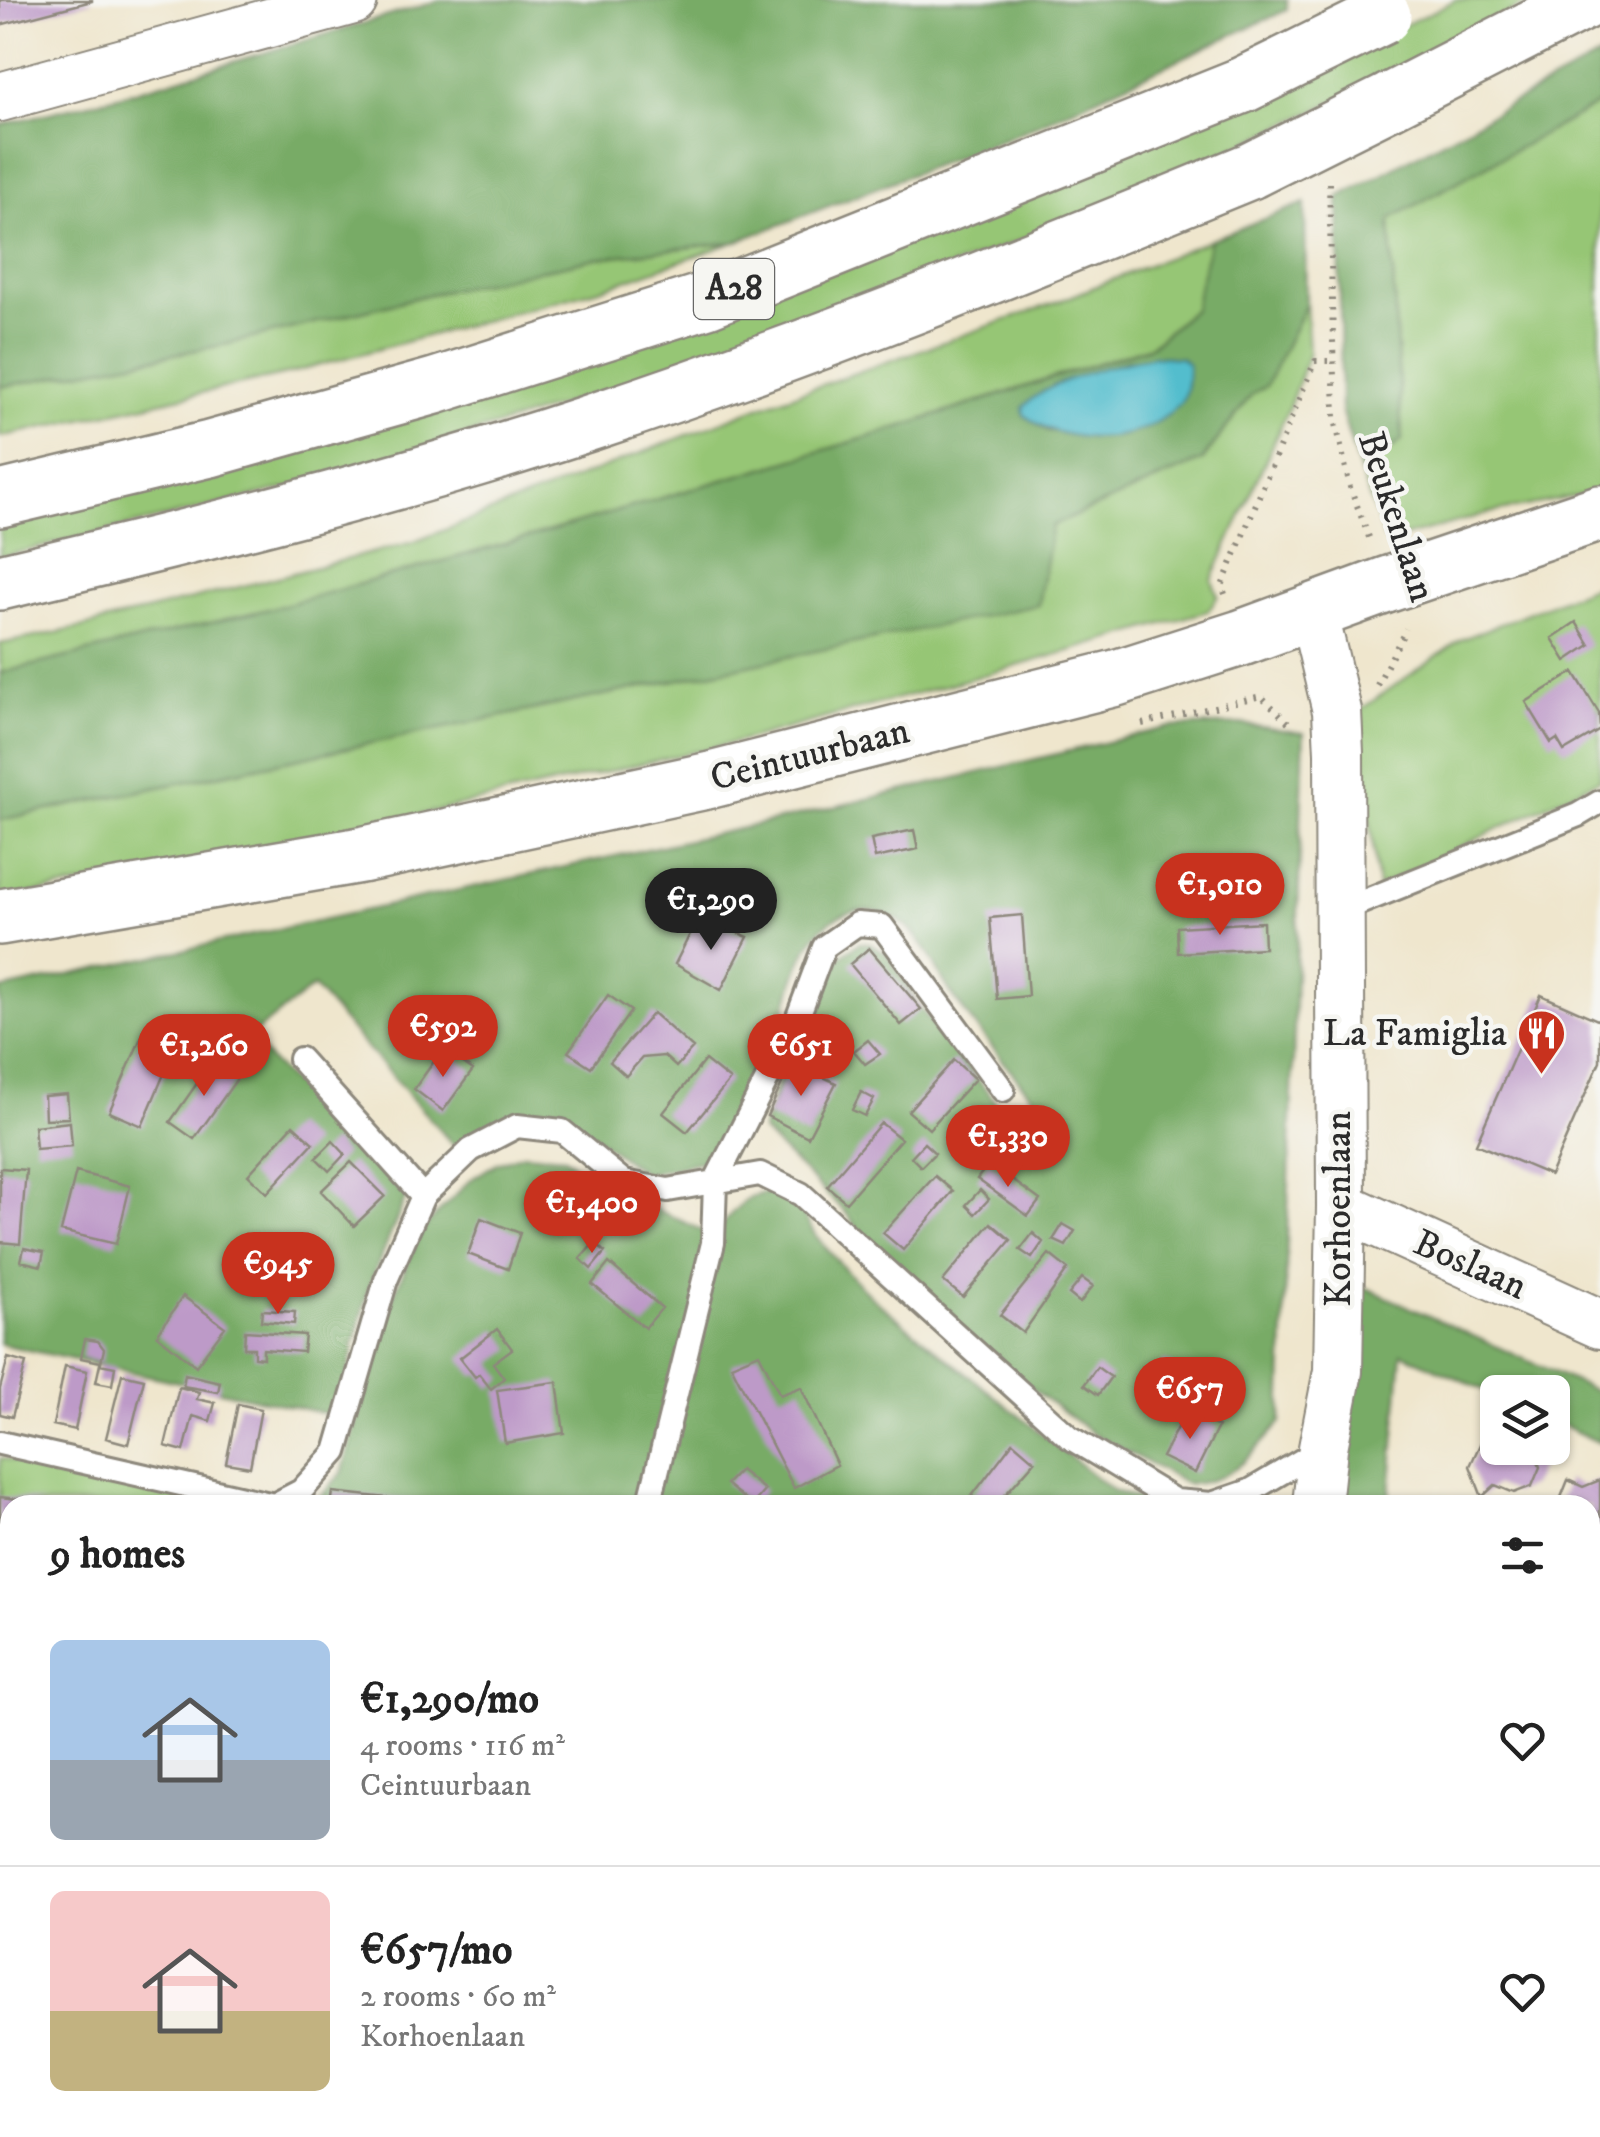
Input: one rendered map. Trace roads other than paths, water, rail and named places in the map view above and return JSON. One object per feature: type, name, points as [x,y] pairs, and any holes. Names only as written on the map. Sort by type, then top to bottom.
[{"type":"main road","name":"A28","points":[[0,582],[238,526],[460,464],[594,421],[924,304],[1250,171],[1587,0]]},
{"type":"main road","name":"A28","points":[[0,498],[210,448],[435,386],[707,300],[1243,85],[1398,8]]},
{"type":"main road","name":"Ceintuurbaan","points":[[0,917],[361,855],[711,780],[1116,678],[1313,611],[1405,612],[1600,513]]},
{"type":"street","points":[[0,97],[353,0]]},
{"type":"street","name":"Korhoenlaan","points":[[1313,611],[1337,711],[1340,1206],[1338,1371],[1322,1448],[1318,1495]]},
{"type":"street","name":"Boslaan","points":[[1340,1206],[1600,1324]]},
{"type":"lane","points":[[1337,912],[1578,816],[1600,802]]},
{"type":"lane","points":[[651,1495],[712,1243],[714,1182],[796,1022],[824,948],[857,924],[882,926],[1003,1090]]},
{"type":"lane","points":[[300,1059],[423,1196]]},
{"type":"lane","points":[[293,1495],[336,1452],[386,1280],[423,1196],[471,1150],[517,1126],[562,1131],[624,1182],[668,1190],[760,1174],[801,1194],[1070,1437],[1165,1495]]},
{"type":"lane","points":[[0,1443],[230,1495]]},
{"type":"lane","points":[[1238,1495],[1322,1448]]},
{"type":"water","points":[[1154,356],[1181,358],[1188,364],[1188,378],[1181,402],[1166,417],[1147,427],[1127,434],[1083,437],[1041,426],[1024,415],[1023,408],[1033,398],[1064,381]]},
{"type":"place","name":"La Famiglia","points":[[1542,1076]]}]
